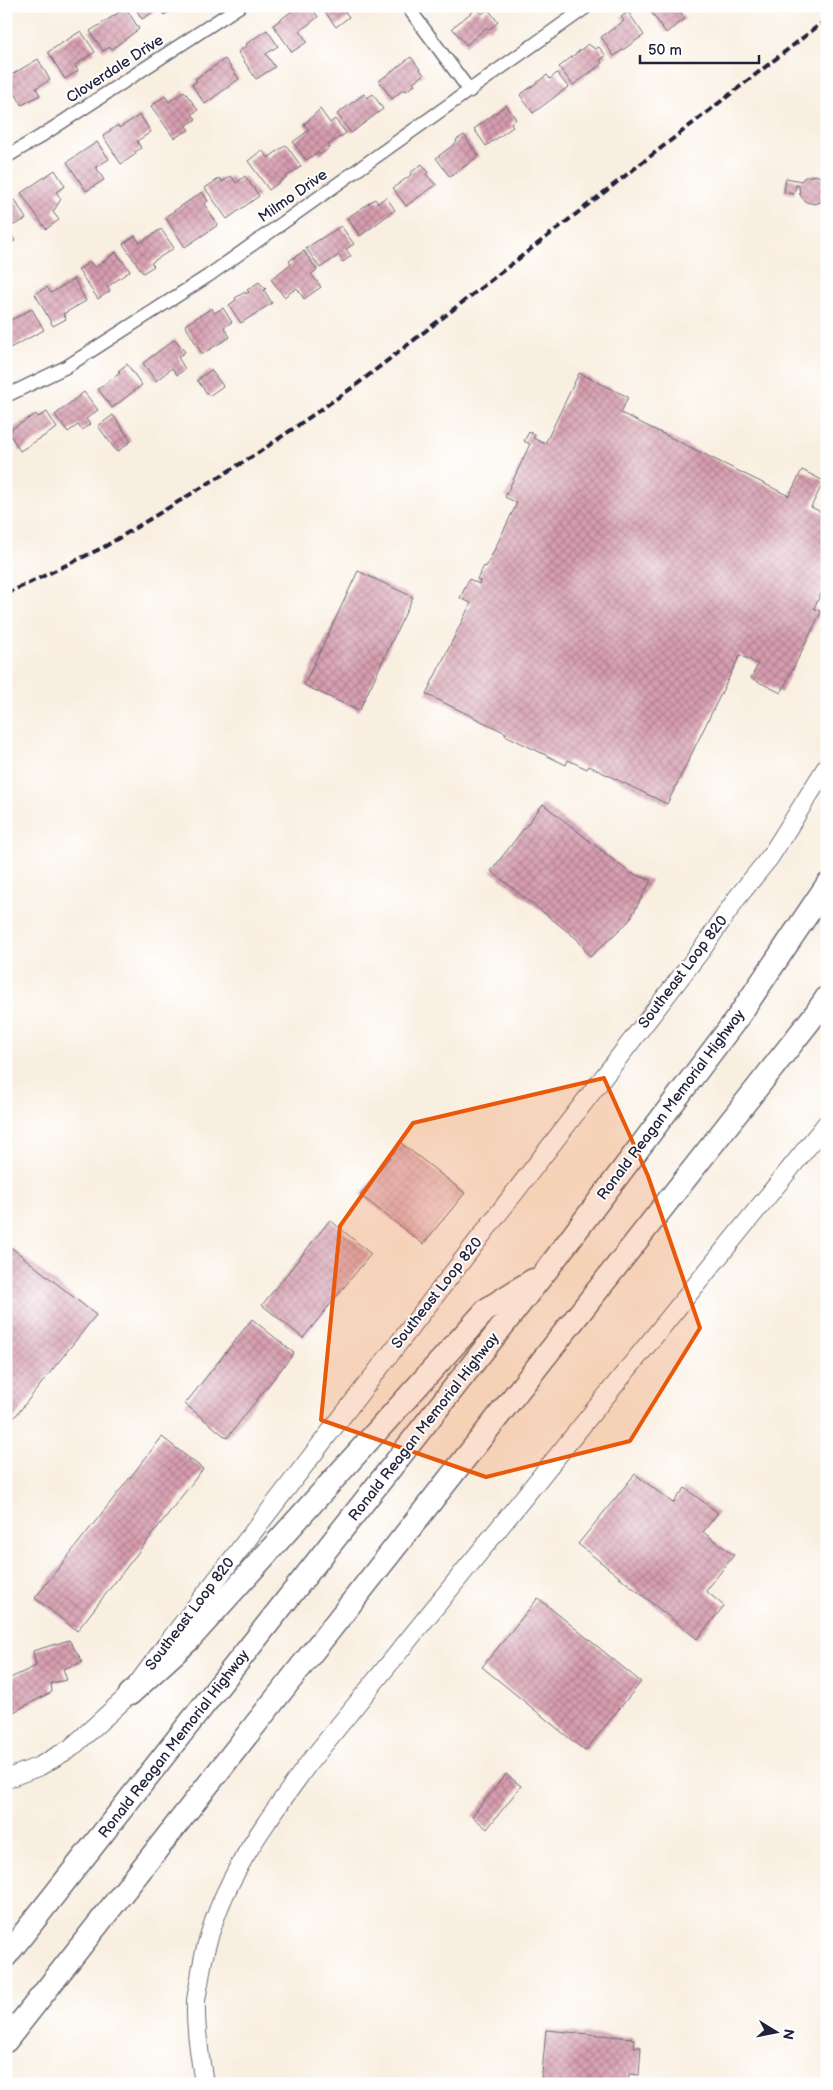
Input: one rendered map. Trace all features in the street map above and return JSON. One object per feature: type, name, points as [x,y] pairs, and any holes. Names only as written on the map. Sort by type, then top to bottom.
[{"type":"highway","name":"Ronald Reagan Memorial Highway","points":[[6,1956],[546,1271],[738,1018],[827,885]]},
{"type":"highway","points":[[6,2041],[827,997]]},
{"type":"highway","points":[[130,1694],[189,1640],[487,1309],[546,1271]]},
{"type":"main road","name":"Southeast Loop 820","points":[[6,1779],[40,1766],[71,1748],[130,1694],[703,948],[737,898],[770,857],[827,766]]},
{"type":"main road","points":[[204,2084],[197,2038],[196,2000],[206,1945],[222,1897],[236,1870],[308,1764],[827,1124]]},
{"type":"street","name":"Cloverdale Drive","points":[[6,157],[240,6]]},
{"type":"street","points":[[407,6],[470,91]]},
{"type":"street","name":"Milmo Drive","points":[[6,396],[66,367],[208,276],[588,6]]},
{"type":"highlighted area","points":[[604,1078],[648,1176],[700,1328],[630,1441],[486,1477],[321,1420],[340,1226],[413,1123]]},
{"type":"building","points":[[134,6],[178,6],[164,15],[160,8],[142,19]]},
{"type":"building","points":[[299,6],[311,6],[318,17],[300,31],[307,42],[292,52],[273,25]]},
{"type":"building","points":[[321,6],[341,6],[349,17],[336,27]]},
{"type":"building","points":[[647,6],[676,6],[685,19],[666,33]]},
{"type":"building","points":[[126,8],[139,29],[112,49],[110,47],[103,51],[90,31]]},
{"type":"building","points":[[477,8],[482,14],[488,9],[498,22],[489,30],[487,27],[466,45],[452,28]]},
{"type":"building","points":[[628,12],[644,35],[614,56],[601,37],[624,21],[621,17]]},
{"type":"building","points":[[267,30],[278,46],[266,54],[275,67],[256,79],[238,52],[247,46],[246,44]]},
{"type":"building","points":[[81,31],[95,52],[75,65],[78,71],[65,79],[48,52]]},
{"type":"building","points":[[588,44],[595,49],[599,47],[606,56],[600,60],[602,64],[573,85],[559,67]]},
{"type":"building","points":[[411,57],[424,75],[413,82],[415,85],[406,91],[404,89],[392,99],[379,81]]},
{"type":"building","points":[[38,59],[50,80],[36,88],[40,95],[22,105],[6,78]]},
{"type":"building","points":[[225,59],[239,79],[205,104],[192,85],[197,81],[195,79]]},
{"type":"building","points":[[557,73],[568,87],[533,113],[520,95],[547,75],[550,79]]},
{"type":"building","points":[[184,91],[198,110],[192,114],[196,119],[186,126],[189,130],[174,138],[151,106],[165,96],[169,102]]},
{"type":"building","points":[[364,94],[367,98],[373,94],[383,109],[351,133],[337,114]]},
{"type":"building","points":[[506,105],[516,119],[511,123],[513,127],[486,146],[474,129]]},
{"type":"building","points":[[320,109],[330,123],[335,119],[346,133],[327,146],[329,148],[320,155],[318,152],[306,160],[293,142],[309,130],[304,124]]},
{"type":"building","points":[[140,115],[151,132],[137,141],[141,148],[135,152],[136,154],[121,164],[103,136],[118,125],[119,128]]},
{"type":"building","points":[[464,135],[479,156],[450,177],[436,158]]},
{"type":"building","points":[[97,142],[109,159],[96,167],[104,180],[86,191],[67,162]]},
{"type":"building","points":[[286,145],[301,166],[269,190],[248,161],[262,150],[268,158]]},
{"type":"building","points":[[422,164],[428,172],[426,174],[436,185],[406,206],[393,188]]},
{"type":"building","points":[[55,170],[65,186],[56,192],[61,199],[53,212],[59,220],[46,229],[21,193]]},
{"type":"building","points":[[815,175],[821,177],[827,184],[827,195],[821,202],[815,204],[806,202],[800,195],[799,186],[796,185],[794,194],[784,192],[786,178],[801,181],[805,177]]},
{"type":"building","points":[[231,176],[236,183],[245,176],[259,196],[227,219],[205,188],[220,178],[222,182]]},
{"type":"building","points":[[202,192],[208,201],[204,204],[218,225],[185,247],[165,217]]},
{"type":"building","points":[[386,197],[395,210],[360,236],[347,218],[375,199],[378,203]]},
{"type":"building","points":[[15,200],[26,219],[8,228],[15,241],[6,246],[6,205]]},
{"type":"building","points":[[341,226],[354,244],[346,249],[351,256],[343,262],[339,255],[320,268],[306,248]]},
{"type":"building","points":[[161,229],[174,248],[151,263],[154,266],[143,273],[123,244],[135,236],[140,243]]},
{"type":"building","points":[[304,251],[317,270],[311,274],[321,287],[304,299],[297,288],[284,297],[271,279],[291,264],[289,261]]},
{"type":"building","points":[[116,252],[130,271],[107,287],[110,291],[98,299],[78,270],[90,262],[95,268]]},
{"type":"building","points":[[74,279],[86,301],[63,314],[66,319],[53,326],[35,294],[47,287],[51,293]]},
{"type":"building","points":[[259,282],[266,289],[264,290],[272,303],[241,323],[229,305],[236,300],[235,298],[245,292],[246,294],[249,292],[247,290]]},
{"type":"building","points":[[212,308],[214,313],[223,308],[232,322],[224,327],[230,337],[202,354],[185,325]]},
{"type":"building","points":[[32,309],[44,330],[8,349],[6,345],[6,312],[11,320]]},
{"type":"building","points":[[175,339],[185,352],[178,357],[185,369],[177,375],[172,368],[156,381],[143,363]]},
{"type":"building","points":[[127,364],[142,385],[112,408],[98,389],[120,373],[118,371]]},
{"type":"building","points":[[211,370],[223,386],[209,396],[197,380]]},
{"type":"building","points":[[579,373],[628,397],[621,413],[789,496],[802,470],[824,481],[811,507],[827,515],[827,581],[814,608],[821,612],[781,693],[751,678],[758,664],[740,655],[667,804],[589,766],[587,769],[568,760],[566,765],[426,694],[471,603],[460,598],[469,579],[479,584],[480,581],[477,579],[484,566],[486,567],[517,503],[505,497],[530,444],[524,441],[529,432],[535,435],[533,438],[545,444]]},
{"type":"building","points":[[84,392],[98,410],[86,419],[90,424],[82,430],[78,425],[68,432],[55,415]]},
{"type":"building","points":[[47,412],[57,428],[20,451],[8,431],[36,414],[38,417]]},
{"type":"building","points":[[113,415],[131,441],[117,452],[98,426]]},
{"type":"building","points":[[358,571],[413,597],[359,711],[304,685]]},
{"type":"building","points":[[543,804],[630,873],[651,880],[629,921],[590,957],[577,939],[491,871]]},
{"type":"building","points":[[401,1143],[465,1193],[423,1244],[360,1195]]},
{"type":"building","points":[[330,1220],[371,1254],[303,1338],[262,1305]]},
{"type":"building","points":[[12,1248],[96,1315],[6,1428],[6,1256]]},
{"type":"building","points":[[252,1319],[294,1353],[227,1438],[185,1404]]},
{"type":"building","points":[[162,1437],[203,1469],[77,1631],[35,1598]]},
{"type":"building","points":[[635,1474],[673,1503],[685,1488],[718,1513],[703,1532],[734,1555],[706,1591],[724,1606],[697,1639],[578,1544]]},
{"type":"building","points":[[538,1598],[641,1682],[585,1751],[482,1667]]},
{"type":"building","points":[[69,1640],[83,1662],[63,1669],[67,1680],[51,1683],[52,1692],[6,1716],[6,1680],[36,1666],[33,1651]]},
{"type":"building","points":[[506,1774],[521,1786],[487,1829],[472,1816]]},
{"type":"building","points":[[546,2030],[632,2038],[635,2040],[634,2047],[641,2047],[639,2075],[629,2074],[628,2084],[541,2084]]},
{"type":"railway","points":[[6,594],[104,547],[258,453],[356,385],[827,19]]}]
